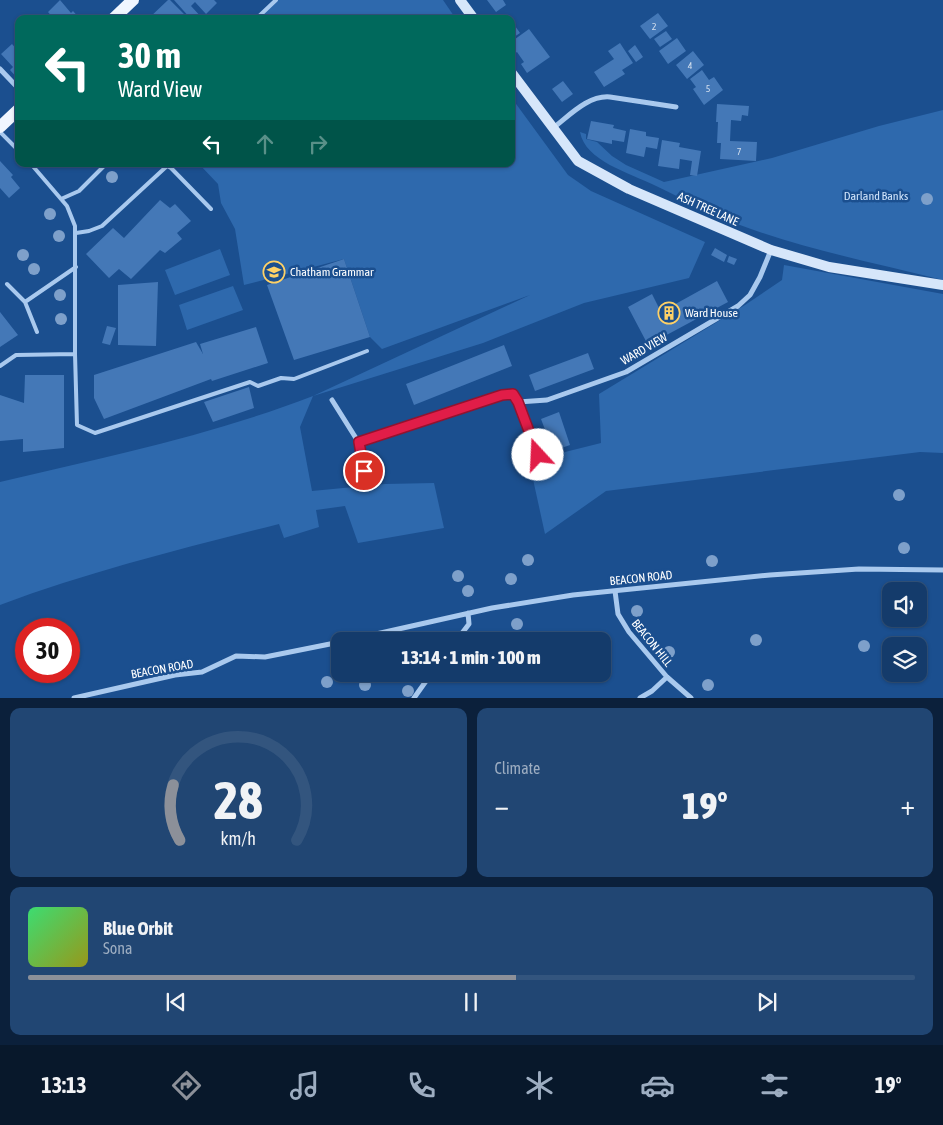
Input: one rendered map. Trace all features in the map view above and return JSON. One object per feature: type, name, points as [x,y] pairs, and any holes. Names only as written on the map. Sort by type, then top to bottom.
[{"type":"main road","points":[[117,15],[132,0]]},
{"type":"main road","points":[[0,127],[15,113]]},
{"type":"street","points":[[460,0],[471,15]]},
{"type":"street","points":[[0,69],[15,85]]},
{"type":"street","name":"ASH TREE LANE","points":[[515,77],[578,162],[630,189],[771,250],[829,267],[943,285]]},
{"type":"street","points":[[553,128],[589,101],[600,97],[676,107]]},
{"type":"street","name":"WARD VIEW","points":[[359,442],[502,395],[513,394],[518,402],[547,400],[626,372],[738,306],[750,295],[771,250]]},
{"type":"street","points":[[332,400],[359,442],[364,471]]},
{"type":"street","points":[[518,402],[538,455]]},
{"type":"street","name":"BEACON ROAD","points":[[385,632],[536,600],[615,591],[770,575],[859,569],[943,570]]},
{"type":"street","name":"BEACON HILL","points":[[615,591],[620,619],[667,678],[691,698]]},
{"type":"street","points":[[463,632],[469,624],[468,613]]},
{"type":"street","name":"BEACON ROAD","points":[[74,698],[174,675],[202,672],[236,656],[265,657],[331,644]]},
{"type":"street","points":[[640,698],[652,691],[667,678]]},
{"type":"street","points":[[414,698],[425,682]]},
{"type":"lane","points":[[260,15],[276,0]]},
{"type":"lane","points":[[0,132],[15,147]]},
{"type":"lane","points":[[34,167],[61,199],[68,209],[75,226],[77,425],[95,433],[250,382],[258,386],[281,378],[294,379],[367,351]]},
{"type":"lane","points":[[61,199],[79,192],[103,167]]},
{"type":"lane","points":[[76,233],[102,226],[166,167]]},
{"type":"lane","points":[[169,167],[210,209]]},
{"type":"lane","points":[[24,302],[76,267]]},
{"type":"lane","points":[[7,284],[24,302],[37,332]]},
{"type":"lane","points":[[0,366],[16,355],[75,354]]},
{"type":"green space","points":[[277,0],[443,0],[453,15],[261,15]]},
{"type":"green space","points":[[515,102],[568,175],[591,191],[705,242],[689,278],[584,303],[483,343],[313,396],[530,295],[382,349],[370,337],[344,259],[244,285],[235,229],[221,203],[218,184],[202,167],[515,167]]},
{"type":"green space","name":"Darland Banks","points":[[943,110],[943,280],[799,244],[726,220],[610,165],[590,151],[580,132],[586,134],[586,139],[597,142],[612,156],[626,165],[664,182],[772,158],[879,126]]},
{"type":"green space","points":[[220,249],[230,275],[175,295],[165,270]]},
{"type":"green space","points":[[784,265],[943,294],[943,453],[920,452],[606,491],[545,534],[529,461],[601,443],[599,394],[745,305],[782,280]]},
{"type":"green space","points":[[233,286],[243,310],[187,330],[179,305]]},
{"type":"green space","points":[[313,396],[300,427],[312,491],[385,484],[434,483],[444,528],[358,543],[345,506],[316,510],[319,527],[284,538],[279,524],[103,571],[0,605],[0,482],[197,434]]},
{"type":"building","points":[[60,0],[71,13],[73,11],[76,15],[51,15],[48,12]]},
{"type":"building","points":[[168,0],[184,14],[183,15],[152,15]]},
{"type":"building","points":[[174,0],[214,0],[217,3],[206,14],[195,2],[191,6],[199,15],[187,15]]},
{"type":"building","points":[[487,0],[503,0],[506,5],[496,12]]},
{"type":"building","points":[[658,13],[668,26],[650,39],[640,26]]},
{"type":"building","points":[[515,26],[520,33],[515,36]]},
{"type":"building","points":[[529,29],[550,57],[527,73],[521,64],[524,62],[517,52],[515,53],[515,39]]},
{"type":"building","points":[[666,31],[672,39],[660,47],[654,39]]},
{"type":"building","points":[[677,38],[686,51],[668,64],[659,51]]},
{"type":"building","points":[[620,43],[633,63],[622,70],[625,74],[604,87],[594,72],[614,59],[608,51]]},
{"type":"building","points":[[12,44],[15,47],[15,76],[10,70],[13,67],[1,54]]},
{"type":"building","points":[[635,45],[643,57],[636,62],[628,51]]},
{"type":"building","points":[[693,51],[704,65],[687,79],[676,65]]},
{"type":"building","points":[[702,70],[709,80],[714,77],[723,90],[704,105],[693,89],[696,87],[690,79]]},
{"type":"building","points":[[563,81],[573,94],[562,102],[552,89]]},
{"type":"building","points":[[717,104],[749,106],[748,116],[742,115],[741,121],[731,120],[730,141],[757,142],[756,161],[720,159],[721,143],[717,143]]},
{"type":"building","points":[[591,121],[614,125],[613,128],[626,131],[624,142],[612,140],[612,144],[587,139]]},
{"type":"building","points":[[630,129],[646,132],[646,136],[659,138],[657,149],[646,147],[644,157],[626,153]]},
{"type":"building","points":[[662,140],[680,143],[679,147],[701,151],[697,176],[690,175],[692,161],[680,159],[679,169],[658,166]]},
{"type":"building","points":[[0,161],[13,175],[11,177],[20,188],[9,198],[0,188]]},
{"type":"building","points":[[160,200],[170,208],[175,204],[191,221],[177,233],[182,239],[165,253],[160,250],[131,279],[119,269],[109,278],[86,254],[113,228],[124,238]]},
{"type":"building","points":[[715,248],[727,255],[724,262],[711,255]]},
{"type":"building","points":[[729,256],[737,259],[734,265],[727,262]]},
{"type":"building","points":[[344,259],[370,337],[294,360],[267,285]]},
{"type":"building","name":"Ward House","points":[[717,281],[728,302],[648,345],[628,307],[652,294],[661,312]]},
{"type":"building","points":[[158,282],[156,346],[118,345],[118,285]]},
{"type":"building","points":[[0,312],[18,335],[0,347]]},
{"type":"building","points":[[107,326],[116,328],[110,345],[102,343]]},
{"type":"building","points":[[256,327],[268,363],[212,381],[211,379],[104,419],[94,398],[94,375],[196,342],[203,354],[200,344]]},
{"type":"building","points":[[504,345],[512,366],[414,405],[406,384]]},
{"type":"building","points":[[588,353],[594,369],[535,391],[529,375]]},
{"type":"building","points":[[25,375],[64,375],[64,448],[23,452],[23,439],[0,441],[0,395],[24,403]]},
{"type":"building","points":[[249,387],[254,408],[213,422],[204,402]]},
{"type":"building","points":[[559,412],[570,445],[553,451],[541,419]]},
{"type":"place","name":"Chatham Grammar","points":[[274,272]]},
{"type":"place","name":"Ward House","points":[[669,313]]},
{"type":"route","points":[[364,471],[359,442],[502,395],[513,394],[518,402],[538,455]]}]
